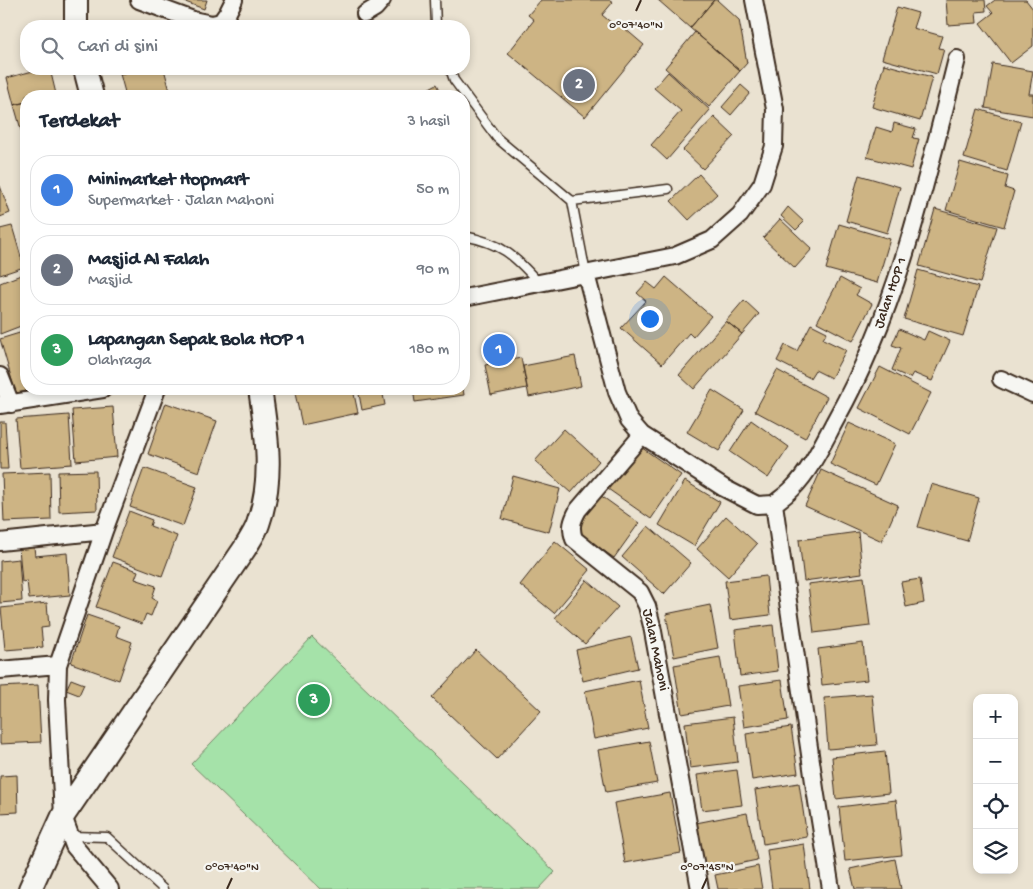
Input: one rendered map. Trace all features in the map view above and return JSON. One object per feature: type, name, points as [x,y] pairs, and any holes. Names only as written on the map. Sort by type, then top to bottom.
[{"type":"street","points":[[76,0],[76,20]]},
{"type":"street","points":[[139,0],[193,20]]},
{"type":"street","points":[[222,20],[234,0]]},
{"type":"street","points":[[365,14],[375,8],[382,0]]},
{"type":"street","points":[[470,297],[675,256],[712,240],[740,215],[762,184],[774,146],[775,108],[754,0]]},
{"type":"street","name":"Jalan HOP 1","points":[[774,504],[792,489],[810,465],[854,387],[873,344],[894,290],[928,173],[957,59]]},
{"type":"street","points":[[87,75],[90,90]]},
{"type":"street","points":[[586,274],[617,392],[629,420],[642,436],[724,488],[757,505],[774,504],[813,779],[831,889]]},
{"type":"street","points":[[0,376],[6,405],[67,395]]},
{"type":"street","points":[[1001,379],[1033,394]]},
{"type":"street","points":[[110,889],[74,846],[67,826],[57,700],[58,665],[104,531],[155,395]]},
{"type":"street","points":[[30,889],[67,826],[258,526],[266,495],[269,466],[267,431],[258,395]]},
{"type":"street","name":"Jalan Mahoni","points":[[642,436],[578,510],[572,520],[570,529],[574,539],[640,592],[647,606],[700,889]]},
{"type":"street","points":[[0,542],[104,531]]},
{"type":"street","points":[[0,670],[58,665]]},
{"type":"lane","points":[[436,0],[436,20]]},
{"type":"lane","points":[[452,75],[461,90]]},
{"type":"lane","points":[[470,102],[497,138],[572,201],[586,274]]},
{"type":"lane","points":[[572,201],[668,189]]},
{"type":"lane","points":[[470,237],[500,247],[516,258],[539,283]]},
{"type":"lane","points":[[67,826],[108,837],[163,889]]},
{"type":"green space","points":[[312,637],[555,872],[539,889],[321,889],[191,764]]},
{"type":"building","points":[[180,0],[207,0],[204,9]]},
{"type":"building","points":[[541,0],[610,0],[613,2],[602,15],[613,24],[616,21],[644,45],[585,117],[508,53],[534,20],[528,15]]},
{"type":"building","points":[[658,0],[714,0],[690,28]]},
{"type":"building","points":[[714,0],[717,0],[739,20],[747,63],[740,71],[690,28]]},
{"type":"building","points":[[946,0],[985,0],[986,11],[976,12],[977,23],[948,25]]},
{"type":"building","points":[[995,0],[1026,0],[1033,9],[1033,46],[1011,63],[980,23],[993,13],[987,6]]},
{"type":"building","points":[[897,7],[918,13],[913,28],[942,36],[938,48],[944,49],[937,74],[882,59]]},
{"type":"building","points":[[695,32],[740,71],[709,107],[665,68]]},
{"type":"building","points":[[884,64],[932,77],[920,121],[872,107]]},
{"type":"building","points":[[993,64],[1033,71],[1029,94],[1033,94],[1033,116],[985,108]]},
{"type":"building","points":[[668,72],[710,110],[667,160],[651,145],[681,111],[654,88]]},
{"type":"building","points":[[20,74],[51,75],[55,90],[20,90],[20,104],[14,105],[7,78]]},
{"type":"building","points":[[120,75],[166,75],[170,90],[124,90]]},
{"type":"building","points":[[437,84],[440,90],[426,90]]},
{"type":"building","points":[[741,85],[750,93],[731,115],[722,107]]},
{"type":"building","points":[[20,104],[20,126],[14,105]]},
{"type":"building","points":[[978,109],[1021,122],[1007,171],[964,158]]},
{"type":"building","points":[[714,117],[734,136],[703,169],[683,150]]},
{"type":"building","points":[[894,123],[916,129],[913,138],[919,139],[911,169],[867,157],[876,127],[892,132]]},
{"type":"building","points":[[960,162],[1008,176],[1005,188],[1014,191],[1004,227],[946,210]]},
{"type":"building","points":[[699,174],[717,194],[689,220],[671,201]]},
{"type":"building","points":[[859,175],[900,187],[887,233],[846,221]]},
{"type":"building","points":[[0,186],[10,213],[0,217]]},
{"type":"building","points":[[788,207],[804,222],[796,230],[781,216]]},
{"type":"building","points":[[935,209],[997,227],[980,283],[919,266]]},
{"type":"building","points":[[780,219],[812,249],[795,268],[763,238]]},
{"type":"building","points":[[839,224],[890,239],[877,283],[826,269]]},
{"type":"building","points":[[12,226],[20,253],[20,268],[0,275],[0,229]]},
{"type":"building","points":[[918,270],[978,287],[963,336],[904,319]]},
{"type":"building","points":[[20,275],[20,326],[0,334],[0,283]]},
{"type":"building","points":[[666,277],[711,316],[693,337],[689,333],[662,364],[621,328],[646,301],[637,293],[647,282],[656,289]]},
{"type":"building","points":[[840,278],[860,289],[856,295],[872,304],[853,341],[817,322]]},
{"type":"building","points":[[744,300],[759,314],[742,334],[726,321]]},
{"type":"building","points":[[726,321],[742,334],[694,389],[679,375]]},
{"type":"building","points":[[811,324],[827,332],[823,339],[846,350],[831,378],[815,370],[810,378],[777,361],[785,345],[797,351]]},
{"type":"building","points":[[899,329],[924,340],[928,331],[950,341],[932,381],[913,373],[910,378],[892,370],[901,348],[892,345]]},
{"type":"building","points":[[20,333],[20,393],[16,394],[0,339]]},
{"type":"building","points":[[505,336],[510,360],[492,363],[487,340]]},
{"type":"building","points":[[575,356],[581,386],[529,397],[523,366]]},
{"type":"building","points":[[521,358],[527,388],[491,395],[485,365]]},
{"type":"building","points":[[880,367],[931,393],[910,434],[859,408]]},
{"type":"building","points":[[777,370],[827,397],[805,438],[755,411]]},
{"type":"building","points":[[712,390],[744,410],[719,451],[687,432]]},
{"type":"building","points":[[295,395],[354,395],[358,413],[302,425]]},
{"type":"building","points":[[359,395],[383,395],[385,405],[362,410]]},
{"type":"building","points":[[414,395],[464,395],[415,402]]},
{"type":"building","points":[[166,403],[217,421],[199,472],[148,454]]},
{"type":"building","points":[[113,407],[117,457],[76,461],[72,410]]},
{"type":"building","points":[[69,415],[72,464],[20,468],[16,419]]},
{"type":"building","points":[[751,420],[789,447],[768,478],[730,452]]},
{"type":"building","points":[[0,422],[5,422],[8,469],[0,469]]},
{"type":"building","points":[[849,423],[895,444],[876,485],[830,464]]},
{"type":"building","points":[[564,429],[599,461],[571,493],[535,461]]},
{"type":"building","points":[[638,445],[681,475],[651,519],[608,489]]},
{"type":"building","points":[[144,468],[197,487],[183,526],[130,507]]},
{"type":"building","points":[[821,470],[898,505],[882,541],[805,506]]},
{"type":"building","points":[[96,471],[97,510],[59,512],[58,472]]},
{"type":"building","points":[[50,472],[51,520],[4,522],[2,474]]},
{"type":"building","points":[[513,476],[560,489],[549,532],[502,519]]},
{"type":"building","points":[[685,481],[720,502],[694,546],[659,525]]},
{"type":"building","points":[[931,484],[979,498],[967,541],[918,527]]},
{"type":"building","points":[[600,495],[639,523],[614,558],[575,530]]},
{"type":"building","points":[[129,511],[152,520],[150,526],[177,536],[162,576],[112,557]]},
{"type":"building","points":[[726,516],[757,544],[728,577],[697,549]]},
{"type":"building","points":[[648,526],[691,563],[664,594],[622,557]]},
{"type":"building","points":[[858,532],[862,573],[804,581],[799,540]]},
{"type":"building","points":[[555,541],[590,570],[554,613],[520,585]]},
{"type":"building","points":[[34,547],[35,556],[67,553],[70,595],[29,599],[27,581],[22,582],[19,548]]},
{"type":"building","points":[[19,559],[22,601],[0,603],[0,561]]},
{"type":"building","points":[[113,562],[138,571],[135,579],[156,586],[152,598],[157,601],[151,616],[146,614],[142,624],[96,607]]},
{"type":"building","points":[[766,576],[770,615],[730,620],[725,581]]},
{"type":"building","points":[[864,577],[870,626],[814,633],[808,584]]},
{"type":"building","points":[[920,579],[924,603],[906,607],[901,582]]},
{"type":"building","points":[[587,580],[618,607],[585,644],[555,618]]},
{"type":"building","points":[[47,603],[49,627],[41,628],[43,647],[5,650],[1,608]]},
{"type":"building","points":[[710,605],[718,648],[674,657],[666,614]]},
{"type":"building","points":[[87,615],[119,626],[116,636],[132,642],[119,680],[71,663]]},
{"type":"building","points":[[773,625],[778,671],[740,676],[735,630]]},
{"type":"building","points":[[631,637],[638,668],[583,681],[576,650]]},
{"type":"building","points":[[863,643],[867,680],[822,685],[818,649]]},
{"type":"building","points":[[476,650],[541,711],[497,759],[432,698]]},
{"type":"building","points":[[720,657],[728,706],[682,714],[674,665]]},
{"type":"building","points":[[71,679],[84,684],[79,695],[66,690]]},
{"type":"building","points":[[639,680],[648,728],[594,739],[585,691]]},
{"type":"building","points":[[782,680],[788,720],[744,727],[738,686]]},
{"type":"building","points":[[38,685],[41,742],[0,744],[0,687]]},
{"type":"building","points":[[872,694],[877,745],[828,749],[824,698]]},
{"type":"building","points":[[733,717],[738,762],[690,768],[685,723]]},
{"type":"building","points":[[791,727],[798,773],[752,780],[746,734]]},
{"type":"building","points":[[649,741],[657,783],[606,792],[598,750]]},
{"type":"building","points":[[885,751],[889,793],[836,799],[832,757]]},
{"type":"building","points":[[737,770],[742,805],[702,810],[697,775]]},
{"type":"building","points":[[17,775],[18,812],[0,813],[0,776]]},
{"type":"building","points":[[799,783],[807,837],[763,844],[755,790]]},
{"type":"building","points":[[670,793],[681,853],[625,863],[614,803]]},
{"type":"building","points":[[896,800],[902,855],[845,861],[839,807]]},
{"type":"building","points":[[747,813],[757,860],[705,871],[696,823]]},
{"type":"building","points":[[804,844],[810,889],[772,889],[767,850]]},
{"type":"building","points":[[895,859],[901,889],[855,889],[850,869]]},
{"type":"building","points":[[758,866],[762,889],[718,889],[715,875]]},
{"type":"place","name":"Masjid Al Falah","points":[[579,85]]},
{"type":"place","name":"Minimarket Hopmart","points":[[499,350]]},
{"type":"place","name":"Lapangan Sepak Bola HOP 1","points":[[314,700]]}]
